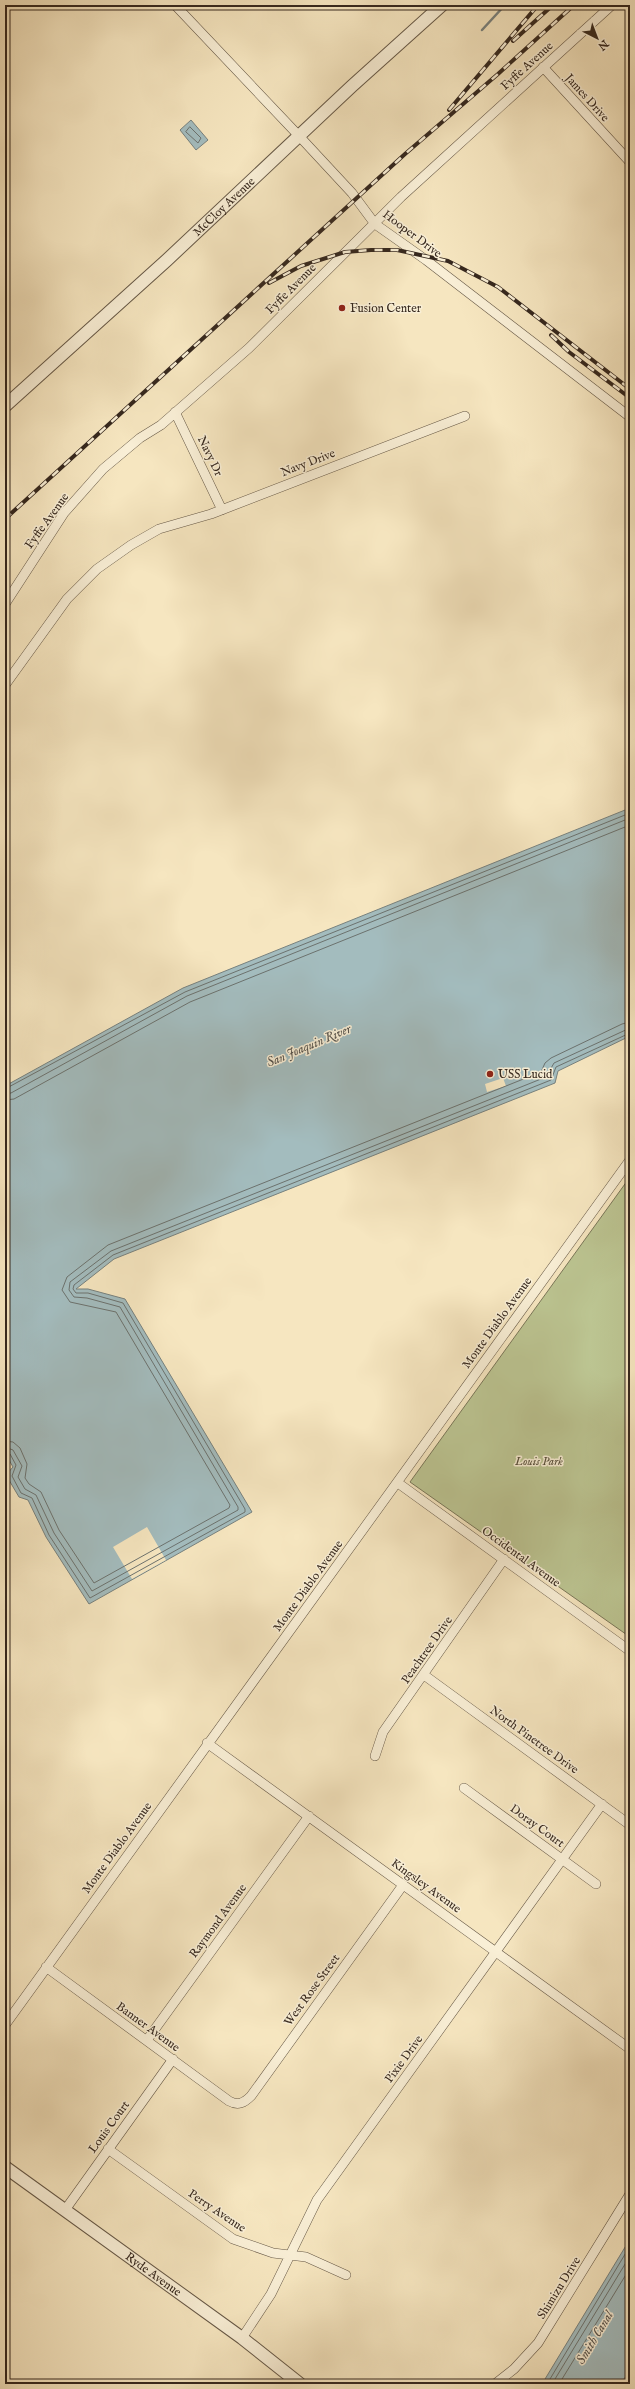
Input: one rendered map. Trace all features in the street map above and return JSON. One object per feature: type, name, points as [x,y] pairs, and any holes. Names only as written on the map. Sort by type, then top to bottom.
[{"type":"street","name":"Hooper Drive","points":[[175,5],[300,136],[352,193],[375,224],[426,260],[630,417]]},
{"type":"street","name":"McCloy Avenue","points":[[5,406],[168,260],[352,86],[442,5]]},
{"type":"street","name":"Fyffe Avenue","points":[[5,604],[64,513],[104,470],[140,438],[176,412],[249,348],[401,197],[612,5]]},
{"type":"street","name":"James Drive","points":[[543,67],[629,159]]},
{"type":"street","name":"Navy Dr","points":[[176,412],[222,510]]},
{"type":"street","name":"Navy Drive","points":[[5,685],[67,599],[79,586],[113,557],[159,529],[222,510],[465,416]]},
{"type":"street","name":"Monte Diablo Avenue","points":[[5,2025],[207,1743],[398,1483],[446,1413],[630,1160]]},
{"type":"street","name":"Occidental Avenue","points":[[398,1483],[630,1651]]},
{"type":"street","name":"Peachtree Drive","points":[[375,1756],[383,1732],[504,1559]]},
{"type":"street","name":"North Pinetree Drive","points":[[424,1675],[630,1825]]},
{"type":"street","name":"Kingsley Avenue","points":[[207,1743],[630,2049]]},
{"type":"street","name":"Doray Court","points":[[464,1788],[596,1884]]},
{"type":"street","name":"Pixie Drive","points":[[242,2338],[268,2299],[317,2200],[602,1804]]},
{"type":"street","name":"Raymond Avenue","points":[[147,2040],[309,1816]]},
{"type":"street","name":"West Rose Street","points":[[238,2104],[246,2101],[251,2096],[403,1885]]},
{"type":"street","name":"Banner Avenue","points":[[46,1967],[229,2101],[238,2104]]},
{"type":"street","name":"Louis Court","points":[[65,2210],[173,2059]]},
{"type":"street","name":"Perry Avenue","points":[[108,2149],[233,2239],[273,2253],[306,2257],[346,2275]]},
{"type":"street","name":"Ryde Avenue","points":[[5,2167],[242,2338],[300,2384]]},
{"type":"street","name":"Shimizu Drive","points":[[495,2384],[514,2369],[538,2343],[630,2194]]},
{"type":"green space","name":"Louis Park","points":[[630,1177],[630,1637],[410,1482]]},
{"type":"water","points":[[191,120],[208,140],[196,150],[180,130]]},
{"type":"water","name":"San Joaquin River","points":[[630,808],[630,1036],[558,1071],[555,1083],[114,1259],[76,1289],[88,1289],[125,1299],[252,1512],[89,1604],[46,1537],[28,1500],[19,1497],[6,1475],[13,1467],[5,1453],[5,1086],[183,988]]},
{"type":"water","name":"Smith Canal","points":[[630,2239],[630,2369],[621,2384],[542,2384]]},
{"type":"pier","points":[[503,1078],[506,1086],[487,1092],[485,1084]]},
{"type":"pier","points":[[147,1527],[166,1560],[132,1579],[113,1547]]},
{"type":"waterway","points":[[482,30],[505,5]]},
{"type":"railway","points":[[449,110],[538,5]]},
{"type":"railway","points":[[513,41],[553,5]]},
{"type":"railway","points":[[5,519],[405,154],[498,74],[574,5]]},
{"type":"railway","points":[[269,283],[301,266],[345,252],[397,250],[448,261],[498,287],[630,389]]},
{"type":"railway","points":[[551,335],[569,352],[630,398]]},
{"type":"place","name":"Fusion Center","points":[[342,308]]},
{"type":"place","name":"USS Lucid","points":[[490,1074]]}]
